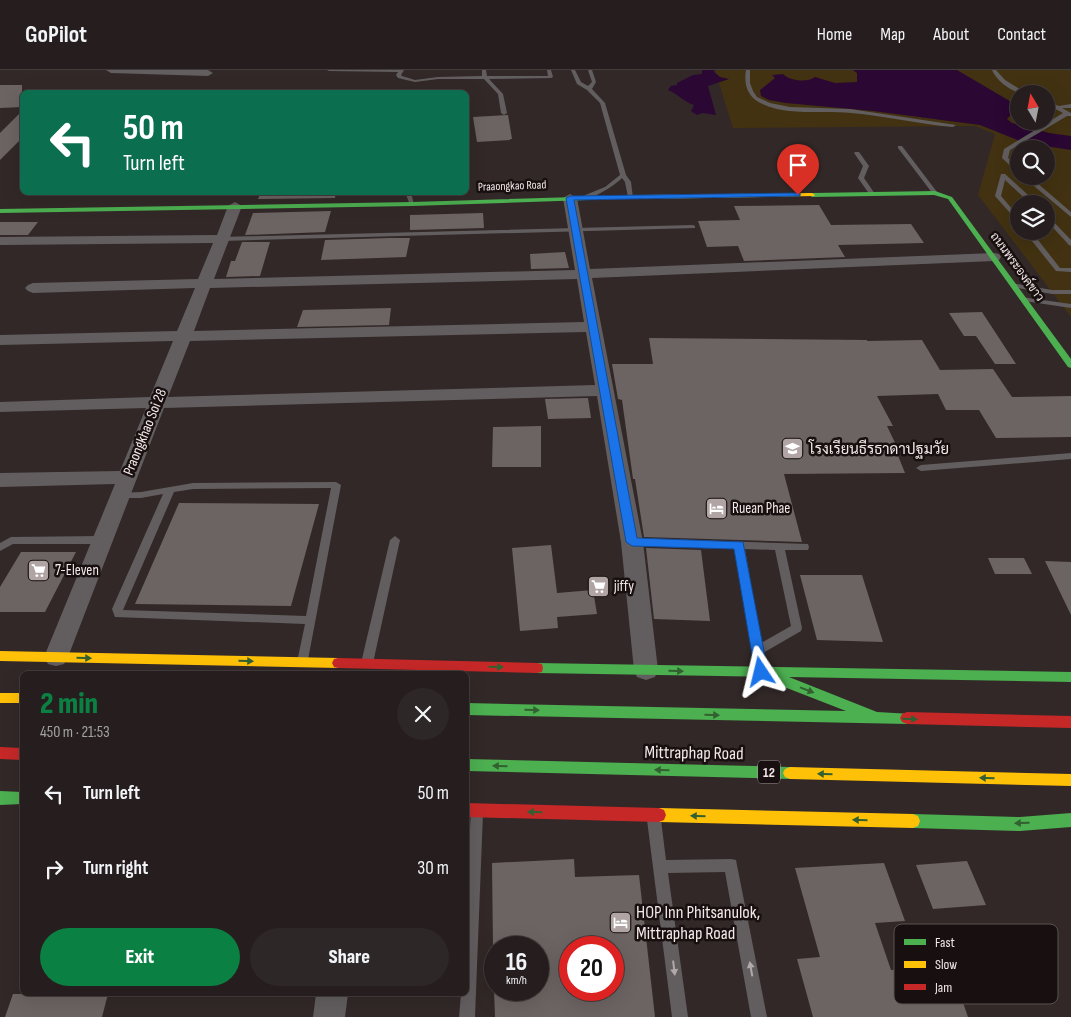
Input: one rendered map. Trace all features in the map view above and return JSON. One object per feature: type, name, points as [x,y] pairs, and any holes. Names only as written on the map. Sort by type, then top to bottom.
[{"type":"main road","name":"Praaongkao Road","points":[[0,211],[235,206],[410,198],[576,198],[935,193]]},
{"type":"main road","name":"ถนนพระองค์ขาว","points":[[935,193],[950,198],[1071,365]]},
{"type":"main road","points":[[0,656],[1071,677]]},
{"type":"main road","points":[[761,672],[881,719]]},
{"type":"main road","points":[[0,698],[20,698]]},
{"type":"main road","points":[[469,709],[1071,722]]},
{"type":"main road","points":[[0,753],[20,754]]},
{"type":"main road","name":"Mittraphap Road","points":[[469,765],[1071,780]]},
{"type":"main road","points":[[0,798],[20,798]]},
{"type":"main road","points":[[472,810],[1020,824],[1071,820]]},
{"type":"street","points":[[111,70],[208,73]]},
{"type":"street","points":[[576,198],[574,231],[584,274],[632,542],[646,670]]},
{"type":"street","name":"Praongkhao Soi 28","points":[[56,657],[235,206]]},
{"type":"street","points":[[2,241],[222,240]]},
{"type":"street","points":[[33,288],[584,274],[994,257]]},
{"type":"street","points":[[0,340],[593,327]]},
{"type":"street","points":[[0,407],[604,390]]},
{"type":"street","points":[[0,480],[124,486]]},
{"type":"street","points":[[329,1017],[332,996]]},
{"type":"lane","points":[[329,70],[401,71],[398,75],[400,77],[415,84],[438,78],[551,77],[549,70]]},
{"type":"lane","points":[[484,70],[485,77],[500,94],[504,113]]},
{"type":"lane","points":[[573,70],[579,82],[589,89],[602,103],[623,175],[628,182],[631,197]]},
{"type":"lane","points":[[589,89],[594,82],[590,70]]},
{"type":"lane","points":[[748,70],[750,93],[758,100],[773,105],[850,111],[924,124],[953,125]]},
{"type":"lane","points":[[994,70],[994,73],[1010,86]]},
{"type":"lane","points":[[438,78],[442,75],[442,71]]},
{"type":"lane","points":[[1055,106],[1060,111],[1068,114]]},
{"type":"lane","points":[[1059,108],[1071,106]]},
{"type":"lane","points":[[1023,140],[1068,114]]},
{"type":"lane","points":[[900,147],[935,193]]},
{"type":"lane","points":[[1010,148],[1005,158],[1010,163]]},
{"type":"lane","points":[[857,153],[866,166],[861,178],[872,194]]},
{"type":"lane","points":[[576,198],[607,188],[623,175]]},
{"type":"lane","points":[[1010,210],[998,196],[1003,175],[1025,195]]},
{"type":"lane","points":[[1036,185],[1071,215]]},
{"type":"lane","points":[[1055,226],[1071,244]]},
{"type":"lane","points":[[222,240],[693,227]]},
{"type":"lane","points":[[1034,240],[1058,270],[1071,270]]},
{"type":"lane","points":[[1014,285],[1052,292],[1071,292]]},
{"type":"lane","points":[[1024,299],[1071,306]]},
{"type":"lane","points":[[921,468],[1071,456]]},
{"type":"lane","points":[[124,486],[141,495],[193,486],[336,485],[302,663]]},
{"type":"lane","points":[[170,490],[117,608],[119,614],[311,620]]},
{"type":"lane","points":[[0,547],[11,541],[102,540]]},
{"type":"lane","points":[[366,664],[395,540]]},
{"type":"lane","points":[[632,542],[804,547]]},
{"type":"lane","points":[[739,545],[761,672]]},
{"type":"lane","points":[[757,651],[797,628],[779,546]]},
{"type":"lane","points":[[469,934],[472,810]]},
{"type":"lane","points":[[654,815],[680,1017]]},
{"type":"lane","points":[[661,867],[731,865],[759,1017]]},
{"type":"lane","points":[[467,1017],[468,996]]},
{"type":"shaded area","points":[[702,70],[716,70],[713,71],[720,77],[729,79],[708,86],[716,115],[703,113],[697,115],[691,111],[694,105],[668,90],[671,86],[677,85],[677,83],[693,75],[702,74]]},
{"type":"shaded area","points":[[715,70],[1071,70],[1071,317],[1012,240],[1055,240],[1055,195],[1010,195],[1010,237],[978,195],[995,134],[975,126],[733,128]]},
{"type":"shaded area","points":[[853,70],[957,70],[1010,102],[1010,116],[1007,119],[1010,121],[1010,130],[1038,130],[1071,136],[1071,150],[1055,148],[1055,140],[1018,140],[980,125],[873,111],[786,103],[769,100],[761,96],[760,90],[775,78],[772,75],[783,74],[799,80],[808,80],[815,77],[835,83],[857,82],[857,73]]},
{"type":"building","points":[[0,85],[22,85],[22,90],[20,90],[20,107],[0,108]]},
{"type":"building","points":[[20,113],[20,140],[0,160],[0,133]]},
{"type":"building","points":[[508,115],[512,139],[477,142],[473,117]]},
{"type":"building","points":[[260,195],[336,195],[335,198],[258,199]]},
{"type":"building","points":[[819,205],[831,225],[911,224],[924,243],[838,245],[845,257],[744,261],[738,246],[707,247],[698,221],[740,220],[734,206]]},
{"type":"building","points":[[331,211],[325,232],[245,235],[253,213]]},
{"type":"building","points":[[483,213],[484,228],[410,230],[410,215]]},
{"type":"building","points":[[0,222],[38,222],[28,235],[0,235]]},
{"type":"building","points":[[410,238],[406,257],[321,260],[325,240]]},
{"type":"building","points":[[242,242],[270,242],[260,276],[226,277],[231,261],[235,261]]},
{"type":"building","points":[[565,252],[569,268],[531,269],[530,254]]},
{"type":"building","points":[[391,308],[389,325],[297,327],[303,310]]},
{"type":"building","points":[[982,312],[1016,364],[995,364],[976,336],[964,336],[949,313]]},
{"type":"building","points":[[649,338],[922,340],[940,370],[993,369],[1012,397],[1071,396],[1071,437],[996,438],[979,410],[946,410],[938,394],[877,396],[893,426],[887,426],[900,453],[897,453],[905,473],[784,474],[802,542],[644,537],[635,479],[633,479],[622,400],[618,399],[612,364],[653,364]]},
{"type":"building","points":[[588,398],[591,418],[548,419],[545,399]]},
{"type":"building","points":[[541,426],[541,467],[492,467],[493,427]]},
{"type":"building","points":[[179,503],[319,504],[291,606],[135,604]]},
{"type":"building","points":[[551,545],[557,593],[593,590],[597,614],[557,617],[558,628],[520,631],[512,548]]},
{"type":"building","points":[[646,548],[701,550],[710,621],[654,619]]},
{"type":"building","name":"7-Eleven","points":[[21,552],[76,552],[45,612],[0,612],[0,587]]},
{"type":"building","points":[[988,558],[1024,558],[1032,574],[995,574]]},
{"type":"building","points":[[1045,561],[1071,562],[1071,615]]},
{"type":"building","points":[[800,575],[862,575],[883,642],[817,640]]},
{"type":"building","points":[[574,859],[575,877],[639,875],[655,1017],[495,1017],[494,1001],[549,1001],[549,936],[493,936],[492,863]]},
{"type":"building","points":[[967,861],[986,905],[933,909],[916,865]]},
{"type":"building","points":[[884,863],[905,921],[875,923],[891,970],[894,970],[894,1004],[963,1004],[968,1017],[813,1017],[797,959],[820,957],[795,868]]},
{"type":"building","points":[[13,994],[20,994],[20,996],[107,996],[102,1017],[5,1017]]},
{"type":"traffic: fast","points":[[812,195],[935,193],[950,198],[1071,365]]},
{"type":"traffic: fast","points":[[0,211],[412,204],[644,197]]},
{"type":"traffic: fast","points":[[537,668],[1071,677]]},
{"type":"traffic: fast","points":[[779,679],[876,717]]},
{"type":"traffic: fast","points":[[469,709],[907,718]]},
{"type":"traffic: fast","points":[[469,765],[790,773]]},
{"type":"traffic: fast","points":[[0,798],[20,798]]},
{"type":"traffic: fast","points":[[913,821],[1020,824],[1071,820]]},
{"type":"traffic: slow","points":[[644,197],[812,195]]},
{"type":"traffic: slow","points":[[0,656],[338,663]]},
{"type":"traffic: slow","points":[[0,698],[20,698]]},
{"type":"traffic: slow","points":[[790,773],[1071,780]]},
{"type":"traffic: slow","points":[[659,815],[913,821]]},
{"type":"traffic: jam","points":[[338,663],[537,668]]},
{"type":"traffic: jam","points":[[907,718],[1071,722]]},
{"type":"traffic: jam","points":[[0,753],[20,754]]},
{"type":"traffic: jam","points":[[469,810],[659,815]]},
{"type":"place","name":"โรงเรียนธีรธาดาปฐมวัย","points":[[793,449]]},
{"type":"place","name":"Ruean Phae","points":[[716,508]]},
{"type":"place","name":"7-Eleven","points":[[39,570]]},
{"type":"place","name":"jiffy","points":[[598,586]]},
{"type":"place","name":"HOP Inn Phitsanulok, Mittraphap Road","points":[[620,922]]},
{"type":"route","points":[[761,672],[739,545],[632,542],[584,274],[574,231],[570,198],[798,195]]}]
